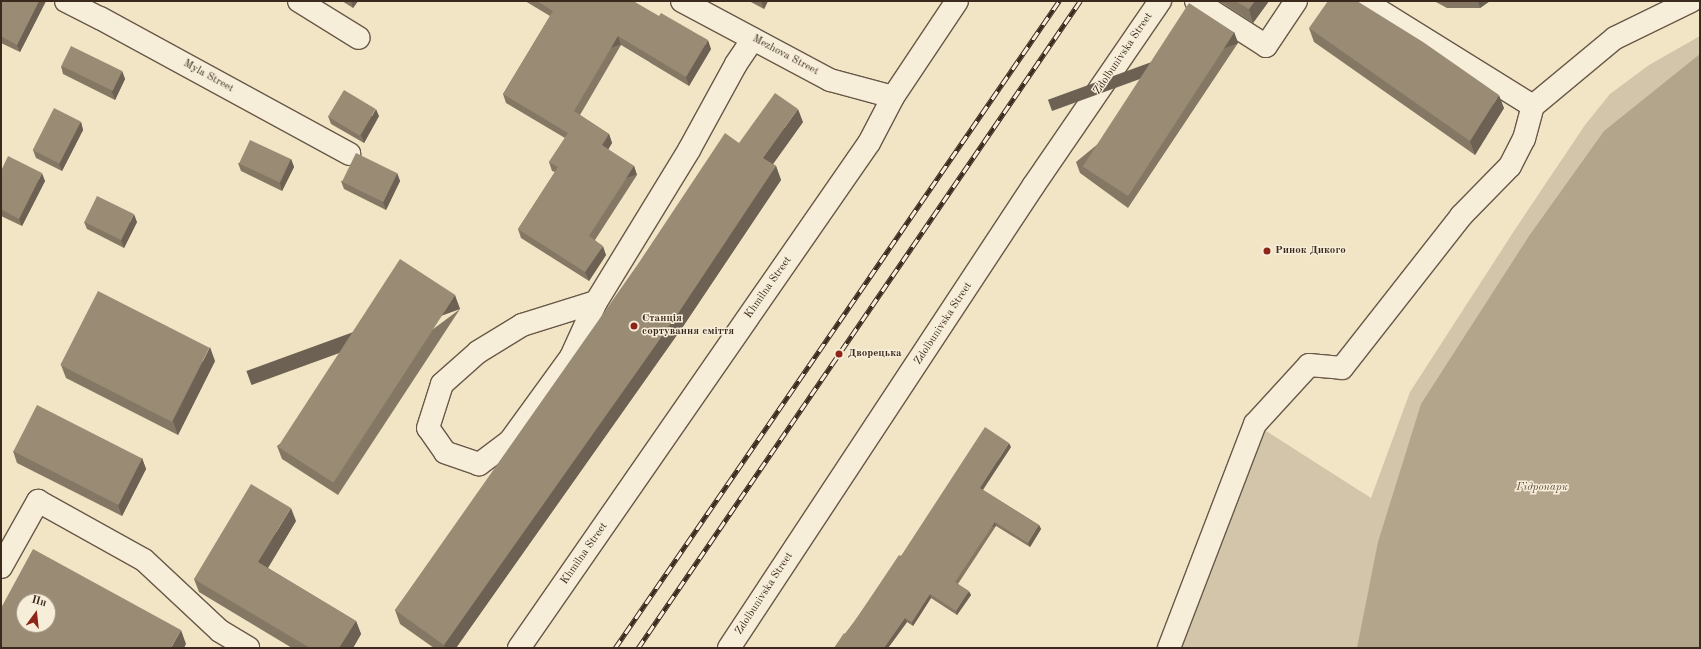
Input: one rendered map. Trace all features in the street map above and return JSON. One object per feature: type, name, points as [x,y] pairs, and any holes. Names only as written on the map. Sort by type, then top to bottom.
[{"type":"street","name":"Myla Street","points":[[66,1],[100,18],[349,154]]},
{"type":"street","points":[[300,1],[359,38]]},
{"type":"street","name":"Mezhova Street","points":[[682,1],[830,80],[893,98]]},
{"type":"street","name":"Khmilna Street","points":[[519,648],[869,143],[893,98],[958,1]]},
{"type":"street","name":"Zdolbunivska Street","points":[[729,648],[1034,184],[1160,1]]},
{"type":"street","points":[[1196,1],[1266,46],[1296,1]]},
{"type":"street","points":[[1364,1],[1534,106]]},
{"type":"street","points":[[1168,648],[1256,424],[1309,364],[1342,368],[1461,216],[1510,166],[1524,140],[1534,106],[1615,38],[1691,1]]},
{"type":"street","points":[[596,302],[522,325],[478,352],[442,384],[428,428],[445,452],[479,464],[510,440],[571,357],[596,302],[689,150],[736,64],[753,39]]},
{"type":"street","points":[[1,567],[38,501],[144,560],[220,631],[248,648]]},
{"type":"green space","name":"Гідропарк","points":[[1700,36],[1700,648],[1169,648],[1255,424],[1371,498],[1410,392],[1514,231],[1585,125],[1610,94],[1649,65]]},
{"type":"shaded area","name":"Гідропарк","points":[[1700,54],[1700,648],[1357,648],[1378,542],[1421,404],[1529,236],[1604,131]]},
{"type":"building","points":[[1,1],[39,1],[17,45],[1,36]]},
{"type":"building","points":[[537,1],[633,1],[659,16],[661,13],[708,40],[686,77],[618,36],[574,111],[609,134],[602,145],[634,166],[589,236],[603,246],[585,272],[518,229],[558,167],[549,162],[568,133],[503,94],[553,11]]},
{"type":"building","points":[[1235,1],[1255,1],[1249,9]]},
{"type":"building","points":[[1328,1],[1357,1],[1423,42],[1499,95],[1470,141],[1309,28]]},
{"type":"building","points":[[1189,3],[1234,32],[1128,196],[1083,167]]},
{"type":"building","points":[[71,46],[122,71],[113,91],[61,66]]},
{"type":"building","points":[[344,90],[376,109],[360,136],[328,117]]},
{"type":"building","points":[[775,93],[798,109],[763,158],[776,166],[679,312],[444,645],[395,610],[638,264],[725,133],[739,143]]},
{"type":"building","points":[[54,108],[81,122],[59,163],[33,150]]},
{"type":"building","points":[[250,140],[291,159],[280,183],[239,164]]},
{"type":"building","points":[[356,153],[397,173],[383,202],[342,182]]},
{"type":"building","points":[[8,156],[42,173],[19,219],[1,209],[1,171]]},
{"type":"building","points":[[97,196],[134,214],[121,240],[84,222]]},
{"type":"building","points":[[400,259],[455,295],[333,483],[278,447]]},
{"type":"building","points":[[98,291],[209,348],[172,422],[60,365]]},
{"type":"building","points":[[37,405],[142,459],[119,505],[13,451]]},
{"type":"building","points":[[985,427],[1009,443],[980,488],[1039,525],[1028,543],[995,522],[955,582],[969,591],[956,611],[930,594],[912,622],[905,618],[884,648],[834,648],[844,633],[845,634],[854,622],[899,555],[901,556]]},
{"type":"building","points":[[251,484],[291,508],[258,562],[356,621],[339,648],[310,648],[194,579]]},
{"type":"building","points":[[33,549],[181,630],[171,648],[1,648],[1,608]]},
{"type":"railway","points":[[615,648],[1059,1]]},
{"type":"railway","points":[[638,648],[1080,1]]},
{"type":"place","name":"Ринок Дикого","points":[[1267,251]]},
{"type":"place","name":"Станція сортування сміття","points":[[634,326]]},
{"type":"place","name":"Дворецька","points":[[839,354]]}]
